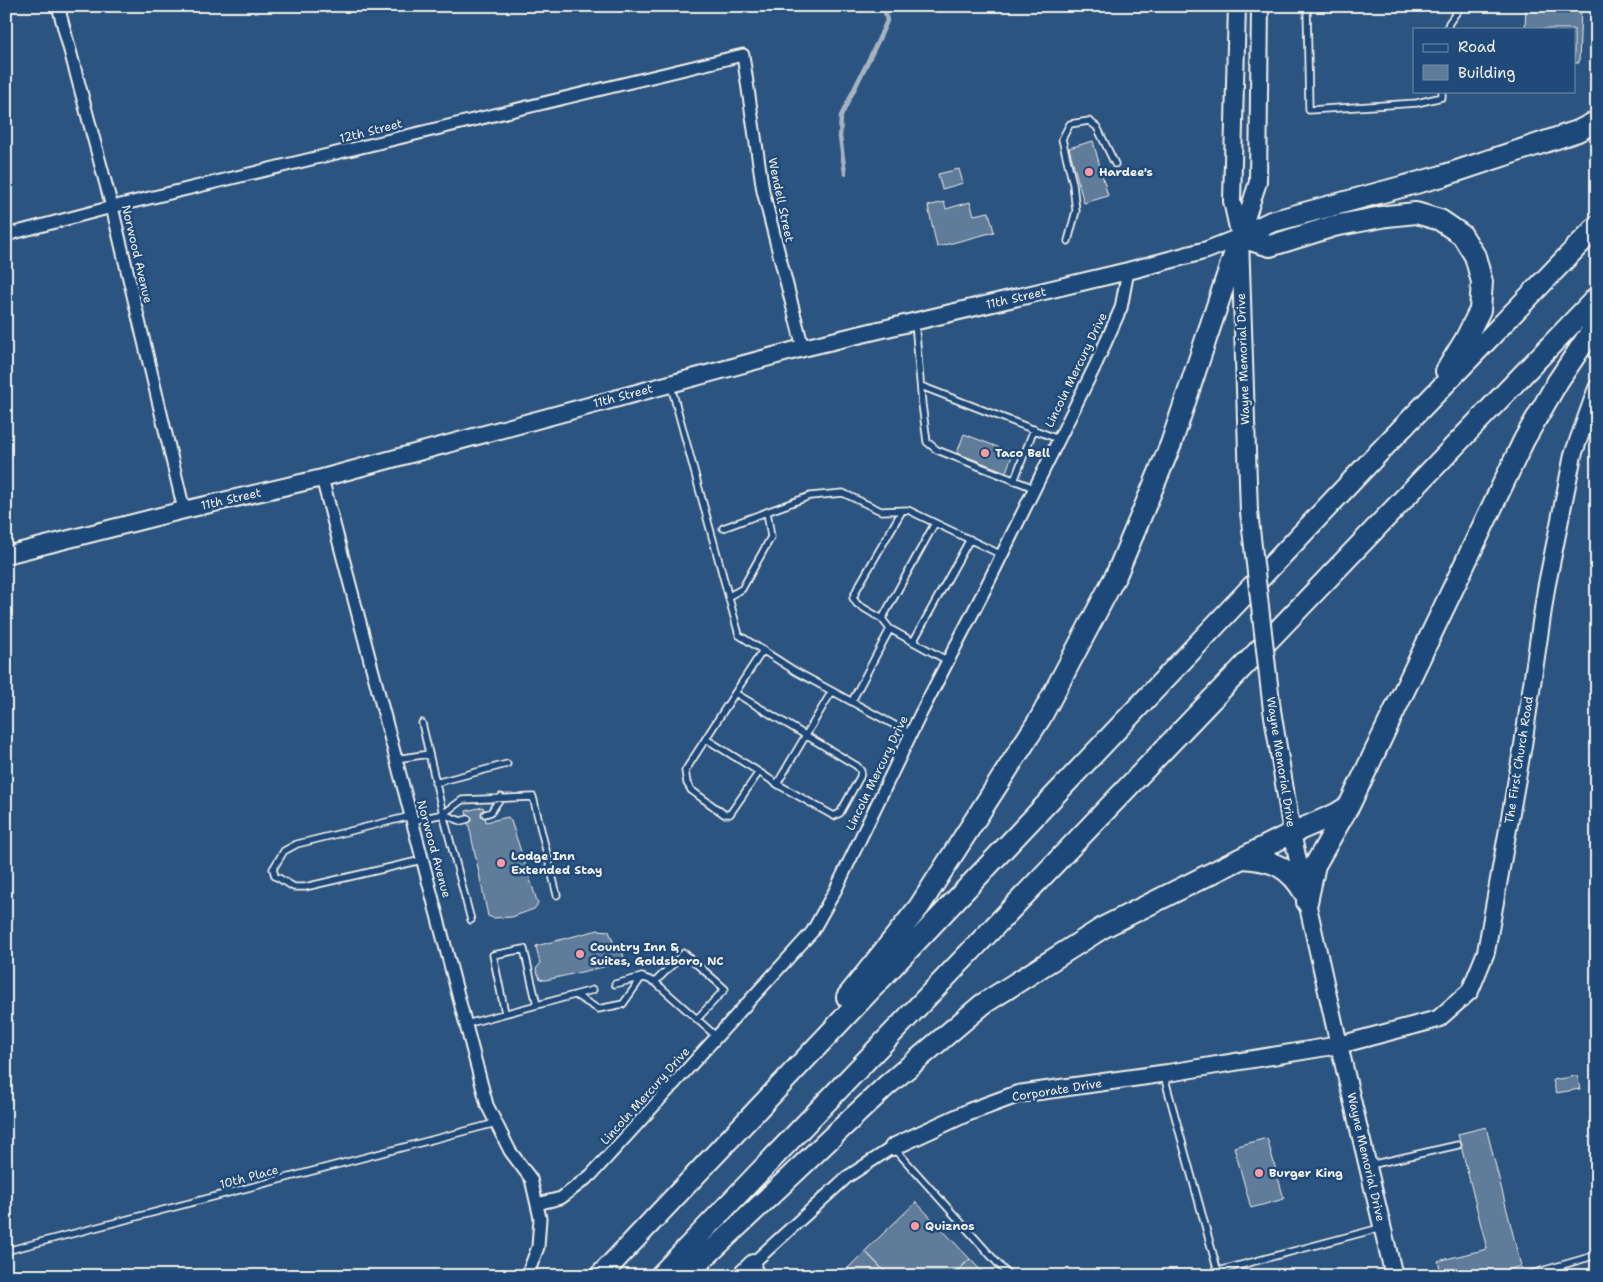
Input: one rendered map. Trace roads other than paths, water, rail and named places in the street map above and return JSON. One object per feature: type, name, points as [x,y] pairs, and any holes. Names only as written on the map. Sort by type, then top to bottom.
[{"type":"highway","points":[[758,1108],[919,907],[1041,717],[1118,573],[1171,444],[1240,237],[1271,222],[1442,176],[1578,131],[1597,121]]},
{"type":"highway","points":[[1240,237],[1270,246],[1334,226],[1387,216],[1416,213],[1440,220],[1462,235],[1478,264],[1482,282],[1480,310],[1449,367],[1385,446]]},
{"type":"highway","points":[[600,1276],[1385,446],[1597,226]]},
{"type":"highway","points":[[660,1276],[1597,298]]},
{"type":"highway","points":[[1306,898],[1314,865],[1349,806],[1524,440],[1558,381],[1597,323]]},
{"type":"highway","points":[[685,1276],[886,1086],[983,1004],[1104,927],[1349,806]]},
{"type":"highway","points":[[1243,858],[1264,860],[1280,866],[1298,882],[1306,898]]},
{"type":"street","name":"Norwood Avenue","points":[[58,6],[112,207],[184,510]]},
{"type":"street","name":"Wayne Memorial Drive","points":[[1237,6],[1232,201],[1240,237],[1249,512],[1272,710],[1292,833],[1306,898],[1394,1276]]},
{"type":"street","name":"Wayne Memorial Drive","points":[[1240,237],[1258,182],[1260,6]]},
{"type":"street","name":"12th Street","points":[[6,235],[112,207],[743,55]]},
{"type":"street","name":"Wendell Street","points":[[743,55],[763,191],[804,348]]},
{"type":"street","name":"11th Street","points":[[6,556],[184,510],[322,478],[804,348],[1128,271],[1207,250],[1240,237]]},
{"type":"street","name":"Lincoln Mercury Drive","points":[[537,1204],[561,1198],[590,1175],[812,932],[836,889],[1096,364],[1121,308],[1128,271]]},
{"type":"street","name":"The First Church Road","points":[[1339,1046],[1438,1020],[1470,991],[1486,952],[1523,745],[1546,589],[1573,454],[1597,388]]},
{"type":"street","name":"Norwood Avenue","points":[[322,478],[487,1105],[510,1151],[531,1179],[540,1218],[538,1247],[527,1276]]},
{"type":"street","name":"Corporate Drive","points":[[740,1276],[847,1177],[893,1147],[969,1112],[1018,1094],[1163,1074],[1339,1046]]},
{"type":"lane","points":[[1307,6],[1309,110],[1417,103],[1442,96],[1442,92]]},
{"type":"lane","points":[[1447,28],[1461,6]]},
{"type":"lane","points":[[1068,241],[1076,211],[1074,184],[1062,139],[1070,124],[1089,122],[1097,127],[1115,164]]},
{"type":"lane","points":[[915,322],[927,442],[937,450],[1034,488]]},
{"type":"lane","points":[[670,384],[739,635],[795,671],[912,734]]},
{"type":"lane","points":[[921,386],[1058,439]]},
{"type":"lane","points":[[1014,481],[1034,429]]},
{"type":"lane","points":[[723,528],[810,496],[843,493],[881,511],[908,510],[1002,555]]},
{"type":"lane","points":[[902,511],[853,598],[857,604],[882,619],[890,629],[948,661]]},
{"type":"lane","points":[[729,596],[742,589],[771,537],[767,512]]},
{"type":"lane","points":[[882,619],[935,523]]},
{"type":"lane","points":[[913,642],[970,539]]},
{"type":"lane","points":[[852,701],[890,629]]},
{"type":"lane","points":[[758,772],[730,814],[724,814],[691,790],[686,783],[686,771],[763,650]]},
{"type":"lane","points":[[777,784],[832,691]]},
{"type":"lane","points":[[706,739],[828,814],[834,816],[840,813],[860,777],[861,771],[857,766],[735,693]]},
{"type":"lane","points":[[422,723],[435,783],[471,920]]},
{"type":"lane","points":[[396,759],[428,754]]},
{"type":"lane","points":[[435,783],[507,764]]},
{"type":"lane","points":[[484,814],[491,812],[501,797]]},
{"type":"lane","points":[[443,814],[462,800],[533,797],[558,895]]},
{"type":"lane","points":[[422,860],[304,887],[294,887],[275,876],[273,869],[284,851],[296,844],[412,818],[443,814],[461,820],[468,819]]},
{"type":"lane","points":[[505,1013],[493,955],[524,949],[537,1005]]},
{"type":"lane","points":[[654,982],[684,953],[725,989],[696,1019]]},
{"type":"lane","points":[[614,984],[642,977],[654,982],[717,1037]]},
{"type":"lane","points":[[576,995],[598,1009],[623,1004],[642,977]]},
{"type":"lane","points":[[466,1024],[593,990]]},
{"type":"lane","points":[[1163,1074],[1218,1273],[1382,1228]]},
{"type":"lane","name":"10th Place","points":[[6,1251],[496,1123]]},
{"type":"lane","points":[[1368,1166],[1458,1145]]},
{"type":"lane","points":[[893,1147],[1009,1276]]},
{"type":"lane","points":[[1524,1276],[1597,1255]]},
{"type":"lane","points":[[753,1263],[765,1276]]},
{"type":"waterway","points":[[845,173],[840,137],[841,116],[887,21],[884,6]]},
{"type":"place","name":"Hardee's","points":[[1089,172]]},
{"type":"place","name":"Taco Bell","points":[[985,453]]},
{"type":"place","name":"Lodge Inn Extended Stay","points":[[501,863]]},
{"type":"place","name":"Country Inn & Suites, Goldsboro, NC","points":[[580,954]]},
{"type":"place","name":"Burger King","points":[[1259,1173]]},
{"type":"place","name":"Quiznos","points":[[915,1226]]}]
